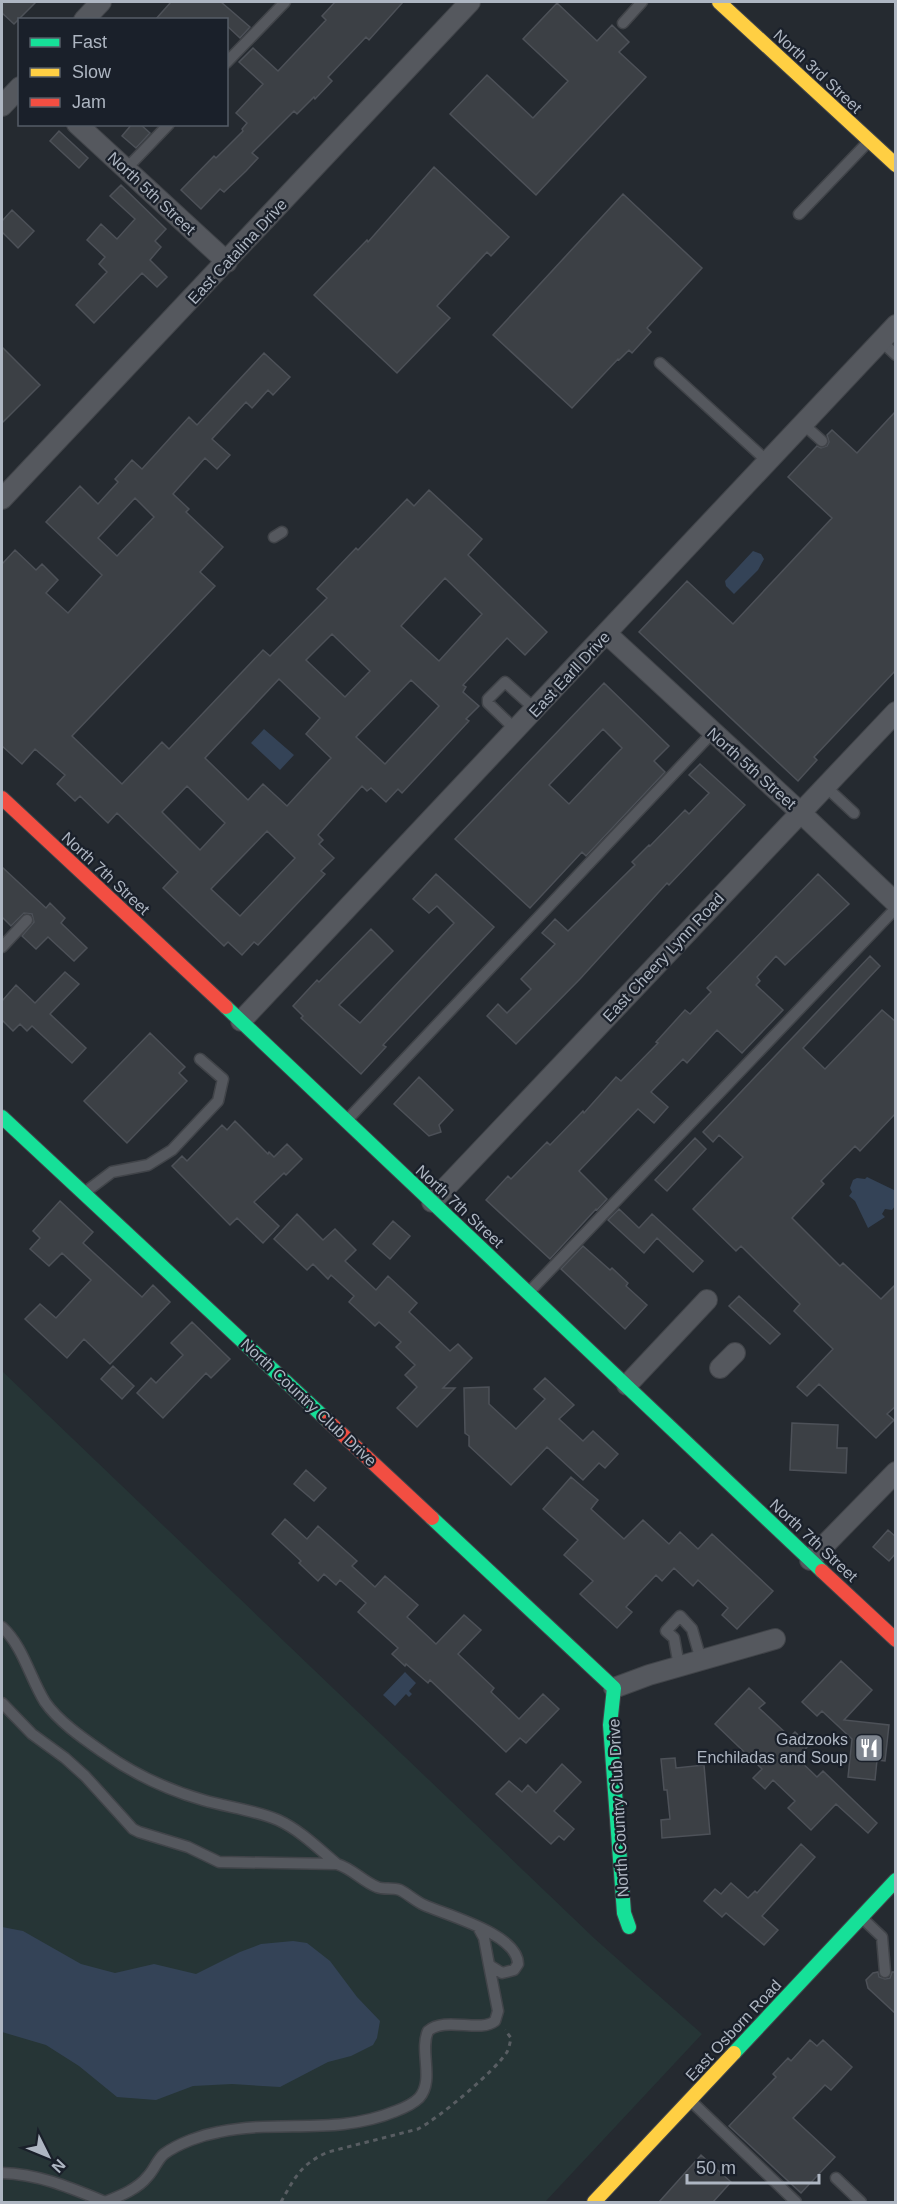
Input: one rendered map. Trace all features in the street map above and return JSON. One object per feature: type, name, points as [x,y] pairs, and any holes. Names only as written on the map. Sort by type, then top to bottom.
[{"type":"main road","name":"North 3rd Street","points":[[719,2],[896,165]]},
{"type":"main road","name":"North 7th Street","points":[[2,798],[896,1640]]},
{"type":"main road","name":"North Country Club Drive","points":[[2,1117],[614,1688],[610,1725],[624,1913],[629,1927]]},
{"type":"main road","name":"East Osborn Road","points":[[594,2202],[896,1880]]},
{"type":"street","points":[[86,18],[101,2]]},
{"type":"street","name":"East Catalina Drive","points":[[2,499],[470,2]]},
{"type":"street","points":[[2,106],[18,89]]},
{"type":"street","name":"North 5th Street","points":[[79,126],[227,262]]},
{"type":"street","name":"East Earll Drive","points":[[241,1021],[896,325]]},
{"type":"street","name":"North 5th Street","points":[[607,634],[896,903]]},
{"type":"street","name":"East Cheery Lynn Road","points":[[432,1202],[896,712]]},
{"type":"street","points":[[627,1385],[707,1300]]},
{"type":"street","points":[[720,1368],[735,1353]]},
{"type":"street","points":[[810,1560],[896,1472]]},
{"type":"street","points":[[614,1688],[679,1666],[775,1639]]},
{"type":"lane","points":[[228,61],[285,2]]},
{"type":"lane","points":[[622,23],[642,2]]},
{"type":"lane","points":[[126,169],[167,126]]},
{"type":"lane","points":[[799,214],[869,141]]},
{"type":"lane","points":[[881,341],[896,355]]},
{"type":"lane","points":[[660,363],[768,462]]},
{"type":"lane","points":[[803,424],[822,441]]},
{"type":"lane","points":[[516,730],[488,704],[488,699],[505,682],[535,709]]},
{"type":"lane","points":[[346,1121],[713,732]]},
{"type":"lane","points":[[825,786],[854,813]]},
{"type":"lane","points":[[528,1294],[896,908]]},
{"type":"lane","points":[[2,947],[27,920]]},
{"type":"lane","points":[[84,1193],[112,1172],[148,1165],[172,1150],[218,1101],[223,1079],[200,1059]]},
{"type":"lane","points":[[679,1666],[674,1638],[666,1631],[680,1617],[692,1629],[701,1660]]},
{"type":"lane","points":[[2,1627],[13,1640],[35,1684],[52,1710],[102,1751],[146,1778],[165,1786],[201,1799],[280,1821],[295,1830],[337,1864]]},
{"type":"lane","points":[[2,1703],[32,1734],[86,1776],[133,1829],[188,1847],[219,1863],[337,1864],[351,1869],[376,1887],[399,1889],[422,1904],[478,1927],[512,1949],[518,1961],[516,1967],[508,1972],[497,1971],[489,1965]]},
{"type":"lane","points":[[861,1917],[882,1936],[885,1972]]},
{"type":"lane","points":[[2,2173],[17,2173],[50,2180],[105,2202],[144,2180],[164,2155],[198,2138],[220,2131],[269,2127],[343,2126],[386,2116],[403,2109],[418,2099],[422,2093],[426,2071],[424,2043],[428,2031],[438,2026],[487,2025],[495,2021],[498,2011],[484,1938],[478,1927]]},
{"type":"lane","points":[[690,2100],[796,2202]]},
{"type":"lane","points":[[836,2178],[861,2202]]},
{"type":"shaded area","points":[[2,1371],[595,1939],[702,2034],[545,2202],[2,2202]]},
{"type":"water","points":[[753,551],[761,554],[764,559],[758,570],[734,594],[726,586],[725,581]]},
{"type":"water","points":[[264,729],[294,755],[280,770],[251,743]]},
{"type":"water","points":[[867,1177],[896,1191],[895,1206],[892,1210],[885,1209],[882,1214],[885,1217],[868,1228],[855,1201],[849,1196],[852,1192],[850,1188],[853,1180]]},
{"type":"water","points":[[405,1672],[416,1683],[409,1691],[412,1694],[409,1697],[406,1694],[395,1706],[383,1695]]},
{"type":"water","points":[[2,1927],[23,1931],[81,1964],[115,1973],[154,1964],[196,1974],[261,1944],[293,1941],[307,1943],[330,1961],[357,1997],[380,2021],[377,2038],[373,2045],[351,2056],[328,2062],[280,2087],[232,2084],[193,2086],[156,2100],[117,2097],[79,2066],[46,2045],[2,2032]]},
{"type":"building","points":[[2,2],[36,2],[14,24],[2,13]]},
{"type":"building","points":[[171,2],[221,2],[250,27],[240,38],[228,27],[228,18],[157,18]]},
{"type":"building","points":[[335,2],[403,2],[369,40],[366,37],[328,77],[332,81],[315,99],[314,97],[297,114],[294,111],[252,153],[258,158],[246,171],[224,192],[220,189],[201,209],[181,190],[214,156],[216,158],[243,131],[247,123],[236,113],[263,84],[239,62],[253,48],[278,71],[326,20],[322,16]]},
{"type":"building","points":[[557,3],[597,41],[612,25],[629,42],[619,52],[646,77],[536,195],[450,114],[487,75],[533,118],[568,81],[523,39]]},
{"type":"building","points":[[130,126],[142,126],[150,133],[136,148],[122,136]]},
{"type":"building","points":[[59,131],[88,158],[79,168],[50,141]]},
{"type":"building","points":[[434,167],[509,237],[491,256],[487,252],[437,306],[450,318],[397,373],[314,295],[367,240],[368,242]]},
{"type":"building","points":[[121,185],[166,229],[155,241],[161,247],[150,260],[167,277],[157,287],[142,273],[94,323],[76,305],[107,272],[99,264],[105,257],[87,240],[101,224],[117,239],[135,219],[110,196]]},
{"type":"building","points":[[623,194],[702,268],[647,328],[651,332],[632,353],[629,350],[618,359],[572,408],[493,335]]},
{"type":"building","points":[[12,210],[34,231],[18,248],[2,232],[2,221]]},
{"type":"building","points":[[2,347],[40,385],[2,423]]},
{"type":"building","points":[[264,353],[290,377],[273,395],[268,390],[252,408],[246,402],[212,439],[230,455],[217,469],[205,458],[173,494],[189,509],[186,512],[223,547],[200,572],[215,586],[72,736],[122,784],[162,742],[169,749],[263,650],[270,656],[327,598],[317,589],[356,548],[358,550],[407,499],[414,506],[429,490],[482,539],[468,555],[547,632],[525,655],[507,638],[463,685],[466,687],[463,692],[479,706],[466,719],[469,721],[402,793],[398,789],[386,802],[371,788],[367,791],[362,786],[318,835],[323,840],[319,844],[334,858],[321,871],[325,874],[258,945],[254,942],[242,955],[228,942],[224,946],[163,888],[178,872],[117,813],[108,823],[80,796],[75,801],[57,784],[65,775],[35,749],[22,764],[2,746],[2,564],[15,550],[36,570],[42,564],[58,580],[46,593],[68,613],[102,575],[46,522],[80,486],[98,504],[118,482],[115,479],[132,460],[142,469],[189,417],[197,425]],"holes":[[[135,498],[154,517],[117,556],[98,538]],[[445,578],[482,614],[439,661],[401,626]],[[332,634],[370,671],[345,697],[306,660]],[[279,679],[320,718],[306,734],[331,758],[287,806],[263,784],[248,800],[205,758]],[[411,680],[439,706],[385,764],[356,737]],[[187,786],[225,823],[200,850],[162,812]],[[267,831],[295,858],[240,916],[211,889]]]},
{"type":"building","points":[[896,411],[896,670],[814,757],[817,760],[798,781],[639,632],[687,581],[733,624],[832,518],[788,477],[817,446],[821,448],[827,446],[829,442],[827,435],[832,430],[857,453]]},
{"type":"building","points":[[604,683],[669,746],[654,761],[665,772],[586,856],[582,852],[530,908],[455,839]],"holes":[[[603,729],[622,748],[569,804],[549,785]]]},
{"type":"building","points":[[700,764],[745,805],[669,885],[667,883],[580,979],[516,1044],[487,1016],[498,1004],[507,1013],[531,989],[521,979],[555,944],[542,933],[555,919],[568,931],[635,865],[632,862],[649,845],[685,810],[689,814],[709,793],[689,775]]},
{"type":"building","points":[[2,867],[46,908],[50,903],[65,918],[61,923],[87,948],[74,961],[48,937],[36,949],[22,936],[34,922],[32,914],[24,913],[11,926],[2,917]]},
{"type":"building","points":[[436,874],[494,927],[383,1045],[386,1047],[361,1074],[301,1018],[303,1016],[293,1006],[371,929],[393,951],[339,1005],[360,1023],[454,923],[437,906],[429,913],[413,899]]},
{"type":"building","points":[[818,874],[849,904],[785,965],[776,956],[757,977],[760,981],[756,985],[783,1010],[742,1053],[717,1030],[687,1063],[683,1059],[651,1092],[668,1107],[654,1123],[638,1109],[579,1171],[607,1199],[550,1259],[486,1200],[508,1176],[511,1179],[547,1142],[550,1145],[583,1111],[584,1113],[616,1077],[621,1081],[658,1043],[656,1042],[685,1010],[690,1014],[711,992],[707,988]]},
{"type":"building","points":[[870,956],[880,966],[803,1048],[825,1069],[882,1010],[896,1022],[896,1113],[860,1151],[855,1146],[821,1181],[824,1184],[792,1218],[840,1266],[843,1263],[881,1299],[896,1284],[896,1406],[887,1414],[894,1420],[876,1438],[819,1384],[807,1396],[797,1387],[833,1349],[794,1311],[800,1304],[741,1246],[736,1251],[693,1209],[743,1157],[719,1135],[713,1142],[703,1132]]},
{"type":"building","points":[[65,972],[79,984],[50,1014],[86,1048],[72,1063],[32,1026],[27,1031],[20,1024],[13,1031],[2,1020],[2,1001],[16,985],[35,1003]]},
{"type":"building","points":[[150,1033],[185,1067],[179,1073],[187,1081],[127,1143],[84,1101]]},
{"type":"building","points":[[419,1077],[453,1110],[439,1125],[441,1132],[429,1136],[394,1104]]},
{"type":"building","points":[[235,1121],[268,1154],[269,1152],[274,1157],[287,1144],[302,1159],[254,1202],[279,1226],[263,1243],[237,1218],[230,1225],[172,1166],[182,1156],[187,1161],[222,1125],[227,1130]]},
{"type":"building","points":[[695,1138],[706,1149],[667,1191],[655,1180]]},
{"type":"building","points":[[60,1201],[93,1232],[83,1243],[142,1297],[153,1285],[170,1302],[110,1364],[84,1339],[67,1358],[25,1319],[40,1304],[56,1318],[91,1280],[62,1253],[49,1266],[30,1249],[40,1238],[33,1231]]},
{"type":"building","points":[[619,1209],[639,1228],[652,1214],[703,1261],[693,1272],[657,1238],[644,1253],[608,1220]]},
{"type":"building","points":[[297,1214],[323,1240],[335,1229],[356,1250],[345,1261],[376,1290],[388,1276],[417,1303],[409,1312],[450,1351],[458,1344],[472,1358],[443,1388],[455,1388],[417,1427],[397,1408],[417,1387],[405,1375],[415,1365],[396,1347],[401,1342],[379,1322],[375,1326],[349,1302],[354,1296],[331,1275],[328,1279],[313,1264],[307,1270],[274,1239]]},
{"type":"building","points":[[393,1221],[410,1236],[390,1259],[373,1244]]},
{"type":"building","points":[[583,1246],[610,1270],[612,1268],[628,1283],[626,1286],[647,1305],[625,1329],[561,1269]]},
{"type":"building","points":[[739,1296],[780,1334],[770,1344],[729,1306]]},
{"type":"building","points":[[192,1322],[230,1359],[211,1378],[206,1373],[163,1418],[137,1393],[151,1378],[156,1383],[183,1355],[171,1343]]},
{"type":"building","points":[[113,1366],[134,1386],[122,1399],[101,1379]]},
{"type":"building","points":[[545,1378],[574,1405],[559,1419],[583,1441],[593,1431],[618,1454],[605,1468],[599,1463],[583,1480],[547,1447],[511,1485],[469,1446],[469,1436],[465,1433],[464,1388],[489,1387],[489,1404],[516,1429],[545,1399],[534,1389]]},
{"type":"building","points":[[792,1423],[838,1425],[837,1448],[847,1448],[846,1473],[790,1470]]},
{"type":"building","points":[[306,1470],[326,1488],[314,1501],[294,1484]]},
{"type":"building","points":[[571,1477],[598,1500],[591,1509],[624,1539],[643,1520],[669,1544],[680,1532],[698,1549],[712,1534],[773,1591],[737,1629],[722,1615],[728,1608],[698,1580],[693,1586],[674,1568],[662,1581],[656,1575],[626,1607],[632,1612],[617,1628],[580,1594],[593,1581],[564,1555],[578,1540],[543,1509]]},
{"type":"building","points":[[285,1519],[307,1539],[318,1526],[357,1561],[352,1566],[375,1587],[385,1576],[418,1605],[407,1617],[436,1644],[464,1615],[481,1630],[458,1654],[494,1688],[491,1692],[519,1719],[543,1694],[559,1709],[526,1743],[520,1738],[506,1752],[430,1680],[428,1683],[392,1654],[398,1648],[358,1612],[366,1603],[340,1580],[336,1585],[324,1574],[318,1581],[299,1563],[301,1561],[272,1534]]},
{"type":"building","points":[[888,1530],[896,1537],[896,1553],[889,1561],[873,1547]]},
{"type":"building","points":[[841,1661],[872,1690],[844,1720],[889,1725],[885,1761],[877,1760],[875,1780],[848,1777],[852,1739],[822,1711],[817,1716],[802,1702]]},
{"type":"building","points":[[749,1688],[765,1703],[759,1708],[790,1737],[795,1732],[809,1745],[797,1758],[817,1777],[823,1771],[877,1823],[868,1833],[836,1804],[811,1830],[788,1808],[795,1801],[773,1780],[765,1789],[753,1778],[762,1769],[715,1724]]},
{"type":"building","points":[[675,1758],[676,1768],[704,1765],[710,1834],[662,1838],[661,1820],[670,1819],[661,1759]]},
{"type":"building","points":[[562,1764],[581,1782],[554,1811],[574,1829],[564,1840],[559,1836],[551,1844],[496,1794],[509,1781],[522,1792],[528,1785],[536,1793]]},
{"type":"building","points":[[801,1844],[815,1857],[762,1916],[778,1930],[764,1945],[726,1913],[722,1917],[704,1901],[715,1889],[721,1894],[731,1883],[748,1898],[755,1891],[757,1893]]},
{"type":"building","points":[[878,1972],[879,1977],[885,1979],[890,1978],[892,1972],[896,1972],[896,2014],[868,1988],[866,1980],[873,1973]]},
{"type":"building","points":[[810,2040],[817,2046],[823,2040],[852,2067],[831,2090],[825,2085],[793,2118],[835,2157],[801,2193],[729,2126],[776,2077],[773,2074],[788,2058],[791,2061]]},
{"type":"building","points":[[701,2155],[731,2182],[713,2202],[659,2202]]},
{"type":"traffic: fast","points":[[226,1007],[822,1571]]},
{"type":"traffic: fast","points":[[2,1117],[328,1421]]},
{"type":"traffic: fast","points":[[432,1518],[614,1688],[610,1725],[624,1913],[629,1927]]},
{"type":"traffic: fast","points":[[734,2053],[896,1880]]},
{"type":"traffic: slow","points":[[719,2],[896,165]]},
{"type":"traffic: slow","points":[[594,2202],[734,2053]]},
{"type":"traffic: jam","points":[[2,798],[226,1007]]},
{"type":"traffic: jam","points":[[328,1421],[432,1518]]},
{"type":"traffic: jam","points":[[822,1571],[896,1640]]},
{"type":"place","name":"Gadzooks Enchiladas and Soup","points":[[869,1748]]}]
